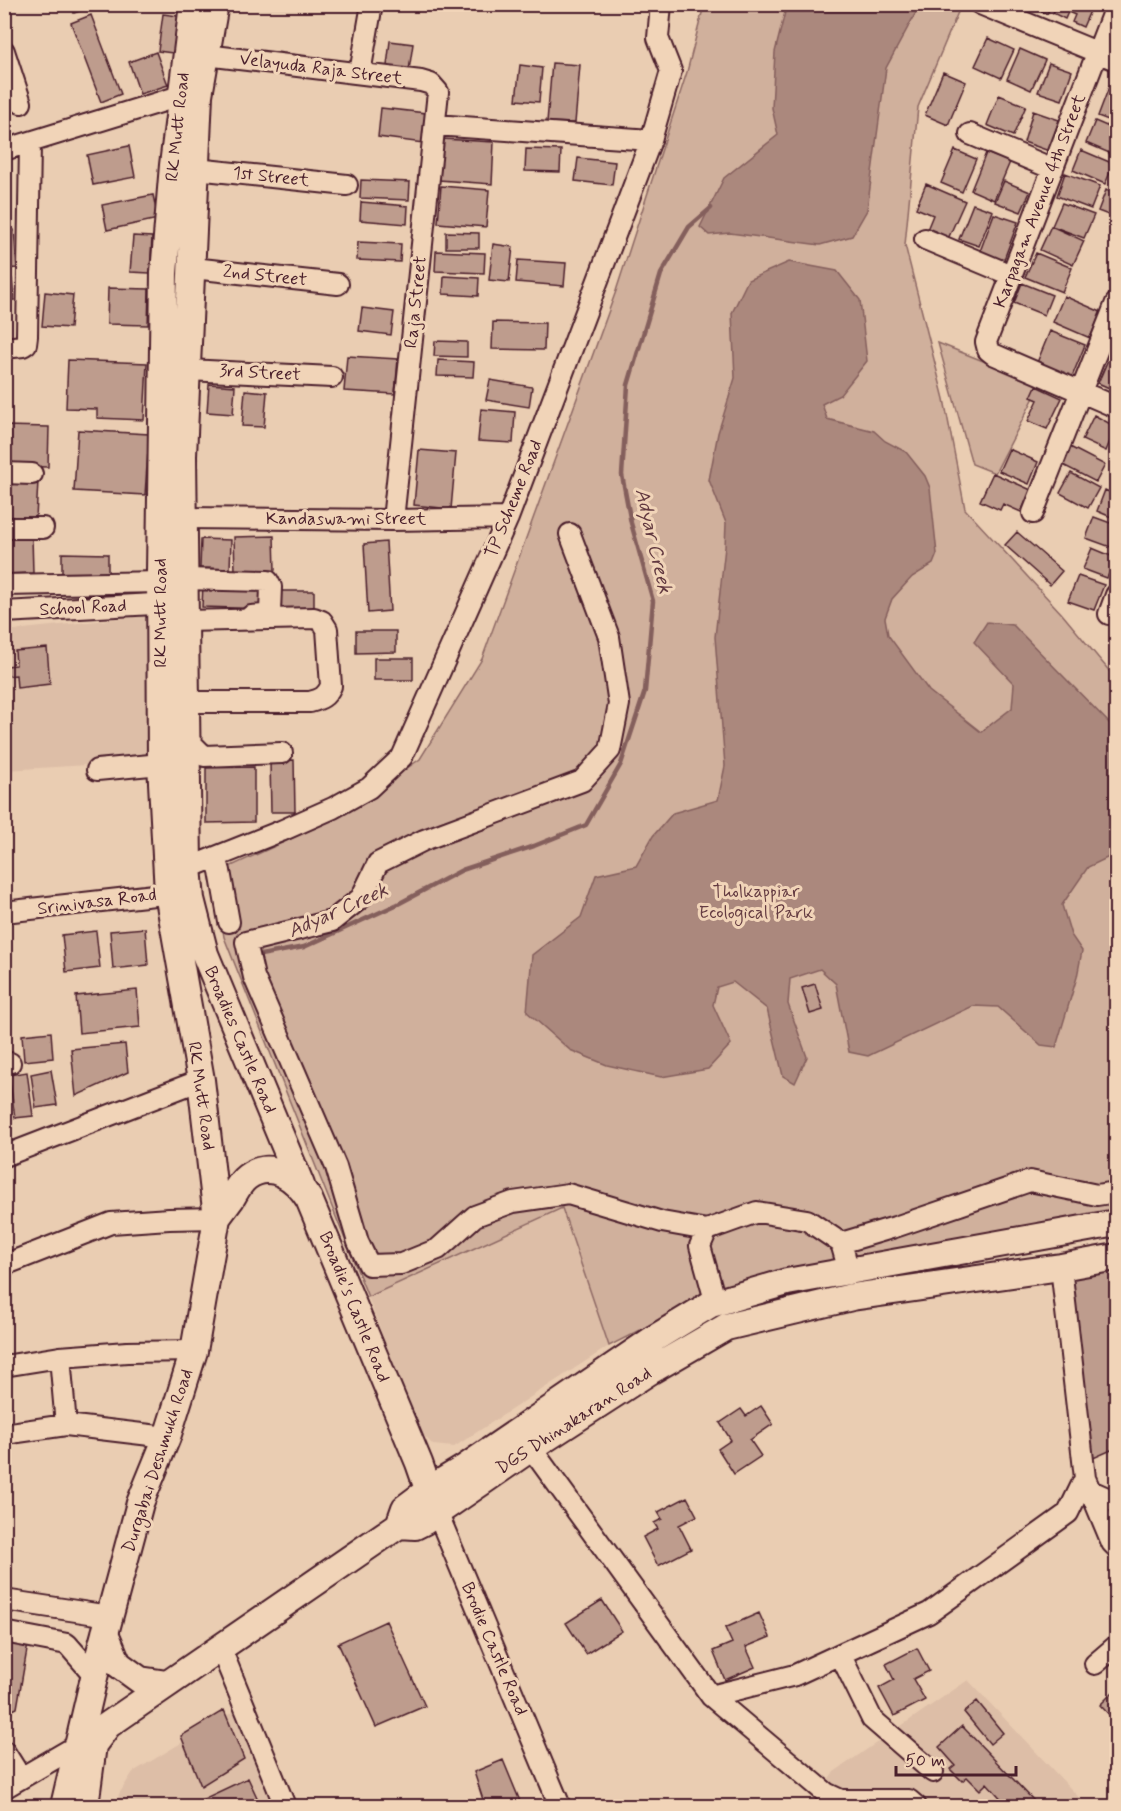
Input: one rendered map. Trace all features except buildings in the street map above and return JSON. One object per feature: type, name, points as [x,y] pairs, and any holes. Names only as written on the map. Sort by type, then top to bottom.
[{"type":"main road","name":"RK Mutt Road","points":[[182,884],[186,702],[177,600],[164,273],[190,96],[193,4]]},
{"type":"main road","name":"RK Mutt Road","points":[[215,4],[206,55],[190,96],[196,169],[183,456],[184,518],[161,764],[182,884],[217,1218]]},
{"type":"main road","name":"Broadies Castle Road","points":[[182,884],[205,954],[301,1185]]},
{"type":"main road","points":[[217,1218],[238,1186],[248,1176],[261,1171],[277,1170],[301,1185]]},
{"type":"main road","name":"Broadie's Castle Road","points":[[301,1185],[309,1199],[433,1501]]},
{"type":"main road","name":"Durgabai Deshmukh Road","points":[[64,1806],[94,1675],[140,1503],[167,1437],[194,1351],[217,1218]]},
{"type":"main road","name":"DGS Dhinakaran Road","points":[[433,1501],[655,1338],[711,1304],[787,1282],[1116,1223]]},
{"type":"main road","name":"DGS Dhinakaran Road","points":[[433,1501],[531,1448],[650,1371],[726,1327],[852,1297],[1116,1257]]},
{"type":"main road","points":[[86,1806],[93,1745],[108,1725],[399,1525],[405,1508],[433,1501]]},
{"type":"main road","points":[[107,1625],[118,1664],[140,1680],[167,1684]]},
{"type":"street","points":[[360,73],[372,4]]},
{"type":"street","name":"TP Scheme Road","points":[[182,884],[216,858],[333,808],[369,788],[402,757],[508,518],[651,140],[671,71],[658,38],[661,4]]},
{"type":"street","points":[[980,4],[1116,60]]},
{"type":"street","name":"Karpagam Avenue 4th Street","points":[[1082,393],[993,354],[988,350],[986,342],[1116,4]]},
{"type":"street","points":[[4,51],[21,103]]},
{"type":"street","name":"Velayuda Raja Street","points":[[206,55],[421,81],[434,86]]},
{"type":"street","name":"Raja Street","points":[[393,519],[435,125],[438,92],[434,86]]},
{"type":"street","points":[[4,150],[190,96]]},
{"type":"street","points":[[435,125],[651,140]]},
{"type":"street","points":[[970,134],[1053,169]]},
{"type":"street","points":[[4,348],[26,344],[30,144]]},
{"type":"street","name":"1st Street","points":[[196,169],[346,185]]},
{"type":"street","points":[[925,239],[1011,275]]},
{"type":"street","name":"2nd Street","points":[[193,268],[338,284]]},
{"type":"street","points":[[1033,513],[1116,303]]},
{"type":"street","name":"3rd Street","points":[[188,370],[332,377]]},
{"type":"street","points":[[1082,393],[1116,407]]},
{"type":"street","points":[[4,473],[32,474]]},
{"type":"street","name":"Kandaswami Street","points":[[184,518],[508,518]]},
{"type":"street","points":[[4,528],[43,528]]},
{"type":"street","points":[[570,534],[609,637],[619,704],[610,750],[582,781],[424,840],[378,863],[361,898],[332,921],[248,952],[254,977],[336,1167],[358,1242],[369,1264],[401,1264],[438,1249],[475,1216],[513,1202],[568,1194],[662,1222],[707,1230],[757,1212],[807,1220],[841,1243],[849,1271]]},
{"type":"street","points":[[4,585],[177,600],[314,618],[322,621],[327,629],[331,686],[328,694],[320,699],[310,702],[186,702]]},
{"type":"street","points":[[1109,614],[1116,595]]},
{"type":"street","name":"School Road","points":[[4,612],[177,600]]},
{"type":"street","points":[[186,738],[204,756],[282,753]]},
{"type":"street","points":[[97,770],[161,764]]},
{"type":"street","points":[[216,858],[229,922]]},
{"type":"street","name":"Srinivasa Road","points":[[4,912],[182,884]]},
{"type":"street","points":[[4,1156],[201,1080]]},
{"type":"street","points":[[841,1243],[1030,1181],[1097,1195],[1116,1192]]},
{"type":"street","points":[[4,1265],[111,1223],[217,1218]]},
{"type":"street","points":[[707,1230],[700,1246],[713,1293],[711,1304]]},
{"type":"street","points":[[1061,1267],[1088,1485],[1112,1543],[1116,1547]]},
{"type":"street","points":[[4,1366],[60,1357],[127,1352],[194,1351]]},
{"type":"street","points":[[60,1357],[66,1425]]},
{"type":"street","points":[[4,1434],[66,1425],[167,1437]]},
{"type":"street","points":[[531,1448],[711,1696],[837,1800],[909,1800],[916,1806]]},
{"type":"street","points":[[1088,1485],[1116,1502]]},
{"type":"street","points":[[711,1696],[795,1675],[929,1613],[1068,1513],[1088,1485]]},
{"type":"street","name":"Brodie Castle Road","points":[[433,1501],[560,1806]]},
{"type":"street","points":[[4,1600],[107,1625]]},
{"type":"street","points":[[4,1632],[67,1644],[94,1675]]},
{"type":"street","points":[[1095,1664],[1116,1646]]},
{"type":"street","points":[[221,1649],[285,1806]]},
{"type":"street","points":[[840,1654],[872,1719],[933,1772]]},
{"type":"street","points":[[4,1751],[13,1783],[78,1745]]},
{"type":"shaded area","points":[[787,4],[920,5],[886,68],[867,210],[852,236],[820,245],[730,233],[709,235],[700,227],[724,178],[778,135],[772,108],[775,52]]},
{"type":"shaded area","points":[[789,262],[837,271],[860,300],[867,361],[840,395],[822,404],[827,419],[874,431],[885,441],[906,452],[925,476],[930,488],[937,554],[933,564],[912,577],[892,599],[885,618],[888,635],[929,691],[981,732],[1012,708],[1014,684],[974,642],[987,622],[1013,625],[1116,730],[1116,860],[1113,855],[1088,867],[1062,905],[1071,935],[1082,951],[1077,977],[1056,1047],[1041,1045],[998,1007],[973,1006],[868,1056],[849,1052],[836,984],[820,969],[790,979],[788,1004],[807,1057],[795,1083],[783,1076],[767,1009],[733,982],[717,987],[713,1005],[731,1044],[708,1069],[661,1077],[607,1065],[570,1050],[527,1012],[532,955],[581,917],[596,875],[636,866],[653,836],[673,813],[718,800],[725,766],[715,637],[726,523],[709,480],[718,433],[735,378],[732,313],[748,280]]},
{"type":"shaded area","points":[[161,614],[170,760],[5,770],[5,631]]},
{"type":"shaded area","points":[[563,1208],[609,1346],[454,1447],[433,1445],[418,1429],[368,1297]]},
{"type":"shaded area","points":[[968,1680],[1087,1806],[806,1806],[834,1772]]},
{"type":"shaded area","points":[[236,1710],[275,1806],[117,1806],[119,1794],[133,1772]]},
{"type":"green space","name":"Tholkappiar Ecological Park","points":[[704,5],[961,5],[918,107],[905,245],[944,399],[965,509],[1062,614],[1116,679],[1116,1212],[731,1284],[609,1346],[562,1208],[368,1297],[224,937],[214,874],[336,818],[420,759],[482,659],[616,291],[687,72]]},
{"type":"green space","points":[[938,343],[1041,384],[995,473],[972,464]]},
{"type":"waterway","name":"Adyar Creek","points":[[255,956],[304,947],[398,904],[462,870],[534,846],[586,825],[621,764],[645,691],[653,601],[631,523],[622,475],[628,385],[661,274],[689,227],[711,208]]}]
